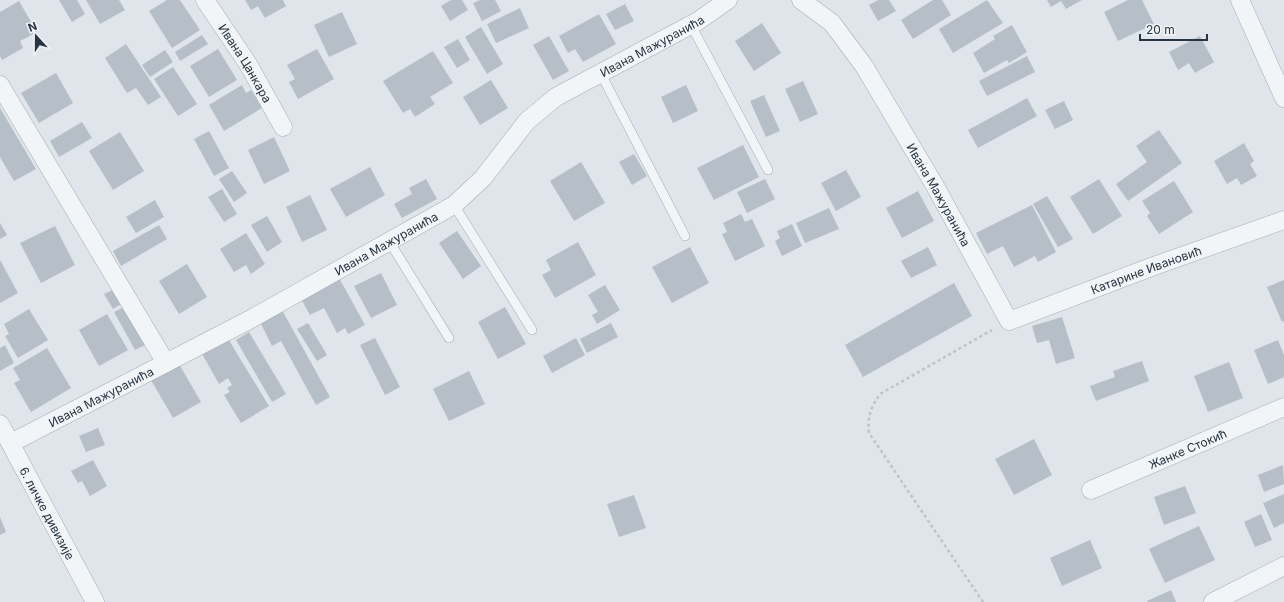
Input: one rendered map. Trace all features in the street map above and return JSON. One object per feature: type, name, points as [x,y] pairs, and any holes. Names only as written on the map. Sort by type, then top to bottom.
[{"type":"street","name":"Ивана Цанкара","points":[[205,0],[248,64],[283,127]]},
{"type":"street","name":"Ивана Мажуранића","points":[[11,443],[251,319],[454,205],[483,178],[527,120],[539,109],[556,97],[691,25],[728,0]]},
{"type":"street","name":"Ивана Мажуранића","points":[[801,0],[832,23],[864,66],[935,186],[1009,321]]},
{"type":"street","points":[[1240,0],[1284,98]]},
{"type":"street","points":[[0,85],[166,363]]},
{"type":"street","name":"Катарине Ивановић","points":[[1009,321],[1154,266],[1284,220]]},
{"type":"street","name":"Жанке Стокић","points":[[1091,490],[1284,407]]},
{"type":"street","name":"6. личке дивизије","points":[[0,424],[95,602]]},
{"type":"street","points":[[1213,602],[1284,566]]},
{"type":"lane","points":[[691,25],[768,170]]},
{"type":"lane","points":[[601,74],[685,236]]},
{"type":"lane","points":[[454,205],[532,330]]},
{"type":"lane","points":[[389,241],[449,338]]},
{"type":"path","points":[[983,602],[869,433],[867,421],[871,406],[880,394],[1009,321]]},
{"type":"building","points":[[59,0],[77,0],[85,14],[72,22]]},
{"type":"building","points":[[86,0],[119,0],[125,10],[100,24]]},
{"type":"building","points":[[167,0],[180,0],[200,30],[172,48],[149,11]]},
{"type":"building","points":[[245,0],[283,0],[286,6],[265,18],[258,6],[251,10]]},
{"type":"building","points":[[451,0],[462,0],[468,10],[450,21],[441,6]]},
{"type":"building","points":[[480,0],[495,0],[501,11],[482,21],[473,3]]},
{"type":"building","points":[[878,0],[889,0],[896,11],[878,21],[869,5]]},
{"type":"building","points":[[933,0],[942,0],[951,15],[913,39],[901,20]]},
{"type":"building","points":[[987,0],[1003,23],[953,53],[939,29]]},
{"type":"building","points":[[1047,0],[1082,0],[1066,9],[1061,1],[1051,7]]},
{"type":"building","points":[[1128,0],[1142,0],[1154,24],[1118,41],[1104,12]]},
{"type":"building","points":[[19,1],[37,32],[20,41],[23,48],[2,60],[0,56],[0,12]]},
{"type":"building","points":[[625,4],[634,21],[615,30],[606,14]]},
{"type":"building","points":[[520,8],[529,28],[496,43],[487,24]]},
{"type":"building","points":[[342,12],[357,44],[329,57],[314,25]]},
{"type":"building","points":[[599,14],[616,44],[583,62],[575,49],[568,53],[559,36]]},
{"type":"building","points":[[762,23],[781,53],[754,71],[735,41]]},
{"type":"building","points":[[1012,25],[1027,52],[1009,63],[1007,60],[984,73],[973,53],[995,39],[993,36]]},
{"type":"building","points":[[481,27],[503,64],[487,74],[465,37]]},
{"type":"building","points":[[202,35],[208,44],[180,61],[175,52]]},
{"type":"building","points":[[549,36],[569,71],[553,80],[533,45]]},
{"type":"building","points":[[1200,36],[1214,62],[1195,73],[1189,63],[1178,70],[1169,52]]},
{"type":"building","points":[[458,39],[470,60],[457,68],[444,47]]},
{"type":"building","points":[[126,44],[161,97],[148,105],[136,88],[127,93],[105,58]]},
{"type":"building","points":[[218,49],[237,80],[209,97],[190,66]]},
{"type":"building","points":[[317,49],[334,79],[298,99],[289,82],[295,79],[287,65]]},
{"type":"building","points":[[165,50],[173,62],[150,77],[142,65]]},
{"type":"building","points":[[433,51],[453,83],[430,97],[435,104],[415,117],[410,109],[403,113],[383,81]]},
{"type":"building","points":[[1027,56],[1035,72],[987,96],[979,81]]},
{"type":"building","points":[[173,67],[197,104],[178,116],[154,79]]},
{"type":"building","points":[[56,73],[73,103],[39,123],[21,93]]},
{"type":"building","points":[[491,80],[508,108],[480,125],[463,97]]},
{"type":"building","points":[[803,81],[818,114],[800,122],[785,89]]},
{"type":"building","points":[[242,85],[246,93],[251,90],[262,108],[224,131],[209,105]]},
{"type":"building","points":[[686,85],[698,111],[673,123],[661,97]]},
{"type":"building","points":[[764,95],[780,131],[766,137],[750,101]]},
{"type":"building","points":[[1027,98],[1037,116],[978,148],[968,130]]},
{"type":"building","points":[[1064,101],[1073,120],[1055,129],[1045,110]]},
{"type":"building","points":[[0,108],[36,169],[14,181],[0,157]]},
{"type":"building","points":[[82,122],[92,138],[59,157],[50,141]]},
{"type":"building","points":[[1159,130],[1182,163],[1128,201],[1116,184],[1147,162],[1136,146]]},
{"type":"building","points":[[209,131],[229,168],[214,176],[194,139]]},
{"type":"building","points":[[120,132],[144,171],[113,190],[89,151]]},
{"type":"building","points":[[274,137],[290,171],[264,184],[248,150]]},
{"type":"building","points":[[1244,143],[1254,161],[1250,164],[1257,176],[1241,185],[1237,178],[1227,184],[1214,161]]},
{"type":"building","points":[[743,145],[759,177],[714,200],[697,168]]},
{"type":"building","points":[[634,154],[647,176],[632,185],[619,162]]},
{"type":"building","points":[[581,162],[605,203],[574,221],[550,181]]},
{"type":"building","points":[[370,167],[385,195],[346,217],[330,189]]},
{"type":"building","points":[[846,170],[861,197],[836,211],[821,183]]},
{"type":"building","points":[[232,171],[247,193],[234,202],[219,179]]},
{"type":"building","points":[[426,179],[437,199],[402,218],[394,204],[412,194],[409,188]]},
{"type":"building","points":[[765,179],[775,199],[747,213],[737,192]]},
{"type":"building","points":[[1099,179],[1122,216],[1093,234],[1070,197]]},
{"type":"building","points":[[1174,181],[1193,212],[1159,234],[1147,216],[1150,213],[1142,201]]},
{"type":"building","points":[[222,189],[237,214],[224,222],[208,197]]},
{"type":"building","points":[[918,191],[934,221],[902,238],[886,208]]},
{"type":"building","points":[[310,195],[327,230],[302,242],[286,207]]},
{"type":"building","points":[[1047,196],[1073,239],[1058,247],[1033,204]]},
{"type":"building","points":[[155,200],[164,217],[136,233],[126,217]]},
{"type":"building","points":[[1032,205],[1056,252],[1038,262],[1035,256],[1014,267],[1003,246],[987,254],[976,233]]},
{"type":"building","points":[[829,208],[839,229],[805,243],[796,223]]},
{"type":"building","points":[[741,214],[745,222],[752,219],[765,246],[735,261],[722,234],[727,232],[723,223]]},
{"type":"building","points":[[267,216],[282,242],[267,252],[251,225]]},
{"type":"building","points":[[0,223],[7,235],[0,239]]},
{"type":"building","points":[[792,224],[802,246],[782,256],[775,241],[780,238],[777,231]]},
{"type":"building","points":[[159,225],[167,239],[121,266],[113,251]]},
{"type":"building","points":[[55,226],[75,265],[41,283],[20,243]]},
{"type":"building","points":[[457,231],[481,266],[463,279],[439,243]]},
{"type":"building","points":[[246,233],[265,264],[251,274],[246,265],[234,272],[220,249]]},
{"type":"building","points":[[578,242],[596,275],[555,298],[542,275],[551,270],[546,260]]},
{"type":"building","points":[[690,247],[709,283],[672,303],[652,267]]},
{"type":"building","points":[[928,247],[937,265],[911,278],[901,261]]},
{"type":"building","points":[[0,260],[18,293],[0,303]]},
{"type":"building","points":[[187,264],[207,297],[179,314],[159,281]]},
{"type":"building","points":[[381,273],[397,305],[371,318],[354,286]]},
{"type":"building","points":[[338,276],[365,325],[348,334],[345,328],[337,333],[324,308],[310,315],[300,297]]},
{"type":"building","points":[[1284,280],[1284,321],[1282,322],[1267,287]]},
{"type":"building","points":[[954,283],[972,316],[863,377],[845,345]]},
{"type":"building","points":[[605,285],[620,310],[597,324],[592,315],[598,312],[588,295]]},
{"type":"building","points":[[115,289],[123,303],[113,309],[104,294]]},
{"type":"building","points":[[124,307],[145,345],[135,350],[114,312]]},
{"type":"building","points":[[505,307],[526,344],[498,359],[478,322]]},
{"type":"building","points":[[29,309],[48,340],[18,358],[5,336],[9,334],[4,324]]},
{"type":"building","points":[[282,310],[330,397],[316,405],[281,341],[272,346],[260,322]]},
{"type":"building","points":[[107,314],[128,350],[99,366],[79,330]]},
{"type":"building","points":[[1062,317],[1075,358],[1056,364],[1049,340],[1037,343],[1032,326]]},
{"type":"building","points":[[308,323],[327,355],[317,361],[297,329]]},
{"type":"building","points":[[611,323],[618,337],[587,353],[580,339]]},
{"type":"building","points":[[249,332],[286,394],[272,402],[236,340]]},
{"type":"building","points":[[227,337],[269,406],[241,423],[224,395],[230,392],[227,388],[232,385],[228,378],[219,384],[201,352]]},
{"type":"building","points":[[375,338],[400,387],[385,395],[360,345]]},
{"type":"building","points":[[576,338],[585,355],[552,373],[543,356]]},
{"type":"building","points":[[1278,340],[1284,355],[1284,377],[1268,384],[1254,350]]},
{"type":"building","points":[[5,345],[14,363],[0,371],[0,348]]},
{"type":"building","points":[[47,348],[71,388],[31,412],[14,383],[20,380],[13,368]]},
{"type":"building","points":[[1142,361],[1149,381],[1096,401],[1090,386],[1115,377],[1113,371]]},
{"type":"building","points":[[1229,362],[1243,398],[1208,412],[1194,376]]},
{"type":"building","points":[[179,364],[201,402],[173,418],[151,380]]},
{"type":"building","points":[[469,371],[485,404],[449,421],[433,389]]},
{"type":"building","points":[[98,428],[105,445],[86,452],[79,436]]},
{"type":"building","points":[[1034,439],[1052,475],[1014,495],[995,459]]},
{"type":"building","points":[[93,460],[107,486],[90,496],[82,481],[78,483],[71,471]]},
{"type":"building","points":[[1283,465],[1284,484],[1264,492],[1258,475]]},
{"type":"building","points":[[1185,486],[1196,513],[1164,525],[1154,497]]},
{"type":"building","points":[[1284,494],[1284,523],[1274,528],[1263,503]]},
{"type":"building","points":[[634,495],[646,528],[619,537],[607,504]]},
{"type":"building","points":[[1261,514],[1272,540],[1255,547],[1244,522]]},
{"type":"building","points":[[0,517],[6,532],[0,535]]},
{"type":"building","points":[[1199,526],[1215,560],[1165,583],[1149,549]]},
{"type":"building","points":[[1090,540],[1102,568],[1062,586],[1050,558]]},
{"type":"building","points":[[1171,590],[1176,602],[1147,601]]}]
